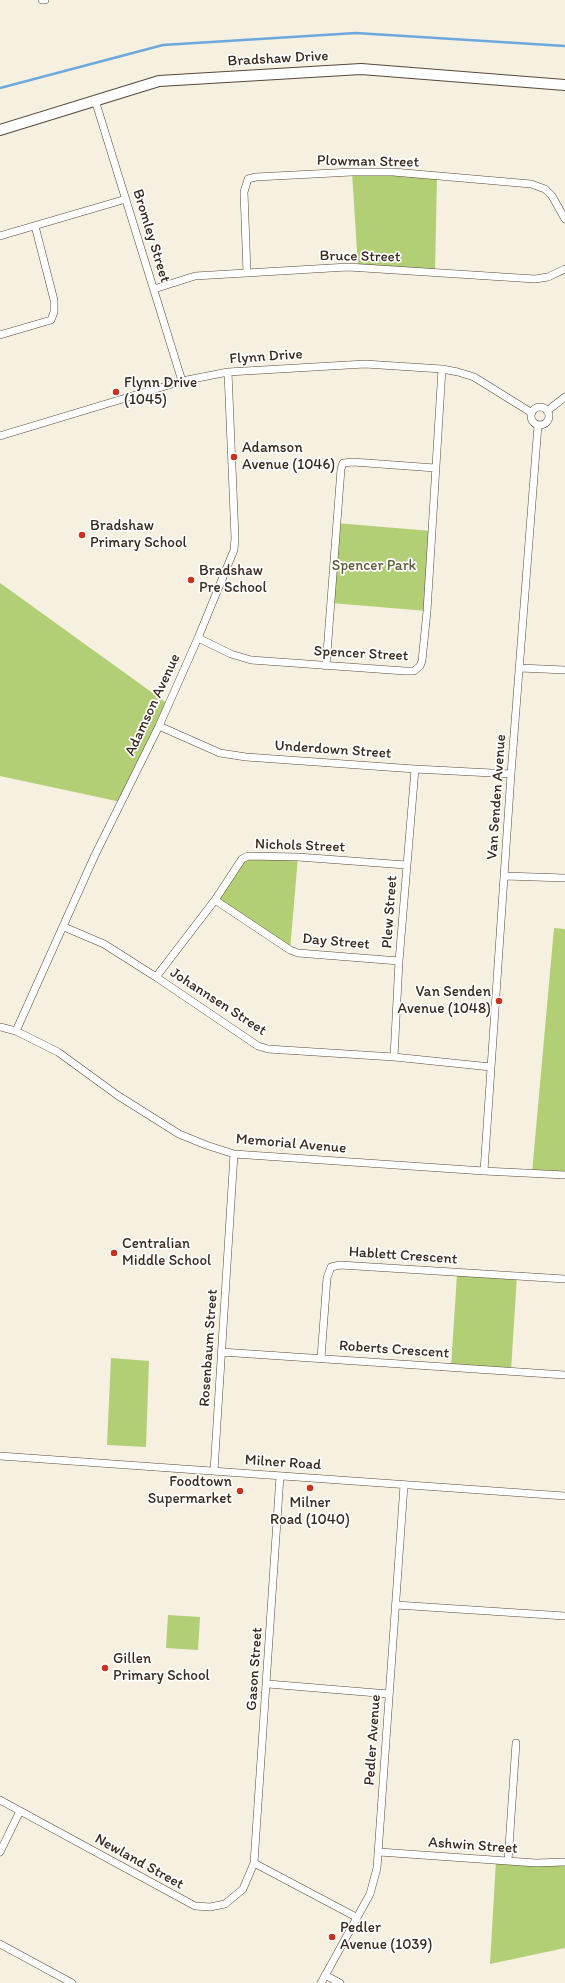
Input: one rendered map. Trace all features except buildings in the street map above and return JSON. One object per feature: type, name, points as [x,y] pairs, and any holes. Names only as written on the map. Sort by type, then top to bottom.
[{"type":"street","name":"Bradshaw Drive","points":[[0,130],[159,81],[361,69],[565,85]]},
{"type":"street","name":"Bromley Street","points":[[95,100],[182,381]]},
{"type":"street","name":"Plowman Street","points":[[247,273],[244,192],[248,179],[256,177],[352,172],[393,172],[531,184],[545,189],[552,196],[565,219]]},
{"type":"street","points":[[0,236],[126,199]]},
{"type":"street","points":[[0,335],[51,320],[54,312],[54,300],[35,226]]},
{"type":"street","name":"Bruce Street","points":[[154,289],[195,276],[358,267],[535,279],[548,277],[565,269]]},
{"type":"street","name":"Flynn Drive","points":[[0,436],[182,381],[228,372],[365,364],[442,369],[474,378],[532,413]]},
{"type":"street","name":"Spencer Street","points":[[198,638],[231,654],[250,660],[405,671],[414,670],[420,666],[422,661],[427,611],[442,369]]},
{"type":"street","name":"Adamson Avenue","points":[[16,1031],[64,927],[95,855],[159,726],[198,638],[234,550],[235,538],[228,372]]},
{"type":"street","points":[[547,411],[565,397]]},
{"type":"street","points":[[541,407],[547,411],[548,420],[545,423],[538,425],[532,420],[532,413],[541,407]]},
{"type":"street","name":"Van Senden Avenue","points":[[484,1172],[511,774],[538,425]]},
{"type":"street","points":[[326,666],[341,469],[343,463],[353,462],[435,468]]},
{"type":"street","points":[[520,668],[565,670]]},
{"type":"street","name":"Underdown Street","points":[[159,726],[220,753],[246,757],[415,770],[511,774]]},
{"type":"street","name":"Plew Street","points":[[394,1057],[406,865],[415,770]]},
{"type":"street","name":"Nichols Street","points":[[156,977],[215,900],[242,859],[248,856],[298,857],[406,865]]},
{"type":"street","points":[[505,876],[565,878]]},
{"type":"street","name":"Day Street","points":[[215,900],[290,950],[298,953],[399,961]]},
{"type":"street","name":"Johannsen Street","points":[[64,927],[104,944],[156,977],[258,1046],[268,1049],[394,1057],[491,1067]]},
{"type":"street","name":"Memorial Avenue","points":[[0,1027],[16,1031],[58,1052],[117,1095],[179,1134],[234,1154],[484,1172],[565,1175]]},
{"type":"street","name":"Rosenbaum Street","points":[[214,1471],[234,1154]]},
{"type":"street","name":"Hablett Crescent","points":[[321,1358],[327,1278],[331,1267],[340,1265],[565,1280]]},
{"type":"street","name":"Roberts Crescent","points":[[221,1352],[565,1375]]},
{"type":"street","name":"Milner Road","points":[[0,1456],[404,1486],[565,1496]]},
{"type":"street","name":"Gason Street","points":[[254,1863],[268,1684],[280,1476]]},
{"type":"street","name":"Pedler Avenue","points":[[321,1983],[374,1883],[379,1852],[404,1486]]},
{"type":"street","points":[[396,1605],[565,1616]]},
{"type":"street","points":[[268,1684],[389,1694]]},
{"type":"street","points":[[508,1861],[516,1743]]},
{"type":"street","name":"Newland Street","points":[[0,1800],[195,1906],[210,1907],[225,1904],[234,1898],[243,1889],[250,1876],[254,1863]]},
{"type":"street","points":[[0,1852],[20,1811]]},
{"type":"street","name":"Ashwin Street","points":[[379,1852],[536,1863],[565,1862]]},
{"type":"street","points":[[254,1863],[356,1917]]},
{"type":"street","points":[[0,1944],[72,1983]]},
{"type":"street","points":[[325,1975],[340,1983]]},
{"type":"green space","points":[[352,172],[437,177],[435,273],[358,267]]},
{"type":"green space","name":"Spencer Park","points":[[336,523],[431,531],[427,611],[331,603]]},
{"type":"green space","points":[[0,583],[168,704],[121,802],[0,776]]},
{"type":"green space","points":[[298,857],[290,950],[215,900],[242,859]]},
{"type":"green space","points":[[554,928],[565,929],[565,1175],[532,1173]]},
{"type":"green space","points":[[457,1274],[517,1275],[511,1371],[451,1367]]},
{"type":"green space","points":[[111,1358],[149,1361],[146,1447],[107,1445]]},
{"type":"green space","points":[[168,1615],[200,1617],[198,1650],[166,1648]]},
{"type":"green space","points":[[496,1860],[565,1862],[565,1948],[490,1964]]},
{"type":"waterway","points":[[0,88],[163,45],[356,33],[565,46]]},
{"type":"place","name":"Flynn Drive (1045)","points":[[116,392]]},
{"type":"place","name":"Adamson Avenue (1046)","points":[[234,457]]},
{"type":"place","name":"Bradshaw Primary School","points":[[82,535]]},
{"type":"place","name":"Bradshaw Pre School","points":[[191,580]]},
{"type":"place","name":"Van Senden Avenue (1048)","points":[[499,1001]]},
{"type":"place","name":"Centralian Middle School","points":[[114,1253]]},
{"type":"place","name":"Milner Road (1040)","points":[[310,1488]]},
{"type":"place","name":"Foodtown Supermarket","points":[[240,1491]]},
{"type":"place","name":"Gillen Primary School","points":[[105,1668]]},
{"type":"place","name":"Pedler Avenue (1039)","points":[[332,1937]]}]
